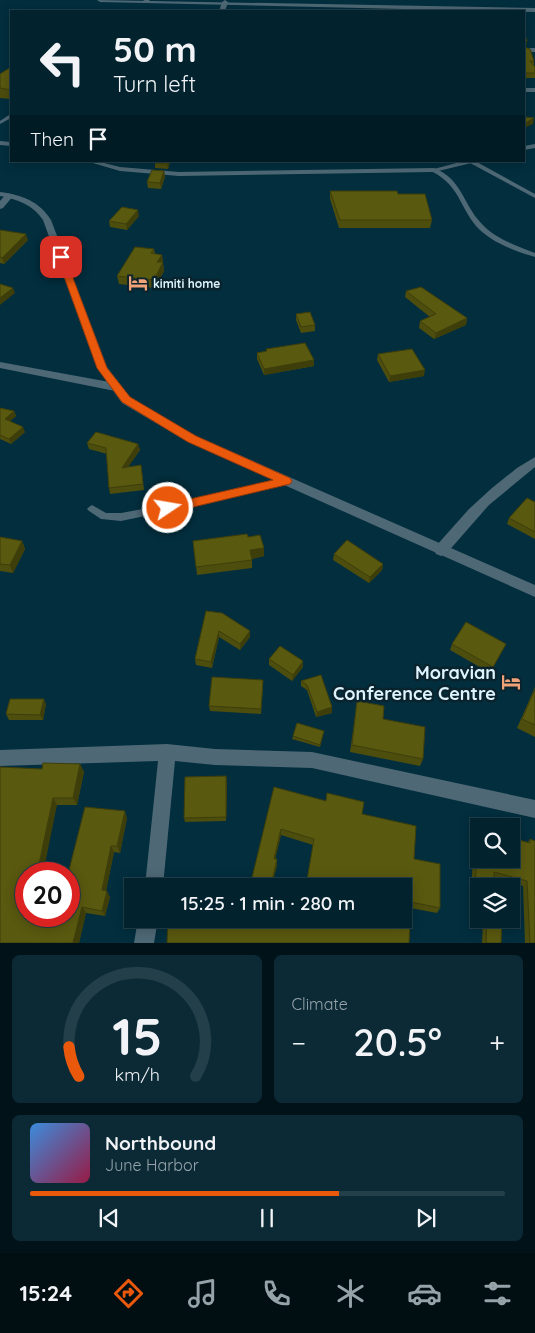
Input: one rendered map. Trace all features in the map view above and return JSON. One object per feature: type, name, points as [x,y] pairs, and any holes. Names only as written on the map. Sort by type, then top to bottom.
[{"type":"street","points":[[100,0],[226,1],[440,9],[535,10]]},
{"type":"street","points":[[434,170],[474,162]]},
{"type":"street","points":[[0,206],[5,195],[33,203],[42,210],[102,368],[115,388],[126,400],[192,439],[535,591]]},
{"type":"street","points":[[0,365],[115,388]]},
{"type":"street","points":[[441,550],[468,516],[495,491],[535,461]]},
{"type":"street","points":[[155,878],[167,752]]},
{"type":"street","points":[[0,758],[167,752],[215,757],[312,760],[535,809]]},
{"type":"street","points":[[144,943],[146,928]]},
{"type":"lane","points":[[93,162],[120,169],[188,174],[434,170],[449,179],[485,231],[500,240],[535,255]]},
{"type":"lane","points":[[474,162],[535,196]]},
{"type":"lane","points":[[92,509],[104,516],[121,517],[208,500],[286,481]]},
{"type":"building","points":[[525,47],[530,49],[534,61],[530,61],[535,67],[535,73],[525,73]]},
{"type":"building","points":[[10,68],[10,90],[0,88],[0,74]]},
{"type":"building","points":[[525,117],[534,118],[525,123]]},
{"type":"building","points":[[156,162],[168,162],[167,164]]},
{"type":"building","points":[[152,170],[164,171],[160,183],[147,182]]},
{"type":"building","points":[[330,191],[397,191],[398,194],[425,194],[432,220],[340,220]]},
{"type":"building","points":[[122,207],[138,210],[126,224],[109,221]]},
{"type":"building","points":[[0,230],[26,234],[2,258],[0,257]]},
{"type":"building","points":[[135,247],[154,249],[151,253],[162,255],[157,262],[163,262],[154,280],[117,276]]},
{"type":"building","points":[[0,284],[13,288],[0,298]]},
{"type":"building","points":[[421,287],[467,318],[436,333],[420,321],[436,314],[406,291]]},
{"type":"building","points":[[310,312],[315,325],[301,327],[296,314]]},
{"type":"building","points":[[305,343],[314,360],[264,369],[257,353],[267,351],[266,349]]},
{"type":"building","points":[[412,349],[425,370],[390,376],[378,354]]},
{"type":"building","points":[[0,408],[14,411],[5,419],[23,427],[9,439],[0,435]]},
{"type":"building","points":[[96,432],[138,444],[122,468],[141,465],[143,484],[109,488],[106,448],[87,443]]},
{"type":"building","points":[[527,498],[535,502],[535,532],[509,518]]},
{"type":"building","points":[[247,534],[248,537],[260,535],[264,548],[250,550],[252,560],[196,567],[193,541]]},
{"type":"building","points":[[0,537],[22,541],[10,565],[0,564]]},
{"type":"building","points":[[347,540],[383,564],[370,577],[334,554]]},
{"type":"building","points":[[206,611],[222,613],[250,631],[240,644],[219,631],[211,662],[195,659]]},
{"type":"building","points":[[466,622],[506,644],[493,667],[452,644]]},
{"type":"building","points":[[280,646],[303,661],[293,675],[269,659]]},
{"type":"building","points":[[321,675],[332,707],[317,712],[307,685],[301,681]]},
{"type":"building","points":[[212,677],[263,680],[261,709],[209,706]]},
{"type":"building","points":[[535,689],[535,725],[522,719]]},
{"type":"building","points":[[10,699],[44,699],[40,715],[6,714]]},
{"type":"building","points":[[357,701],[384,706],[383,719],[425,727],[423,759],[352,745]]},
{"type":"building","points":[[297,723],[324,731],[320,745],[293,736]]},
{"type":"building","points":[[43,763],[80,764],[73,798],[53,798],[40,862],[15,862],[15,927],[77,927],[73,943],[0,943],[0,767],[42,769]]},
{"type":"building","points":[[226,776],[226,817],[184,818],[185,777]]},
{"type":"building","points":[[274,787],[326,801],[327,793],[364,802],[362,814],[416,826],[414,859],[440,864],[440,908],[412,902],[412,878],[307,878],[314,839],[281,829],[274,859],[277,859],[273,878],[252,878]]},
{"type":"building","points":[[85,807],[125,811],[117,846],[111,846],[102,890],[107,891],[102,911],[82,907],[80,915],[80,862],[71,862]]},
{"type":"building","points":[[530,839],[535,841],[535,943],[530,943],[527,881],[494,872],[494,878],[476,878],[476,868],[520,868],[520,840],[530,843]]},
{"type":"building","points":[[168,928],[410,928],[409,943],[167,943]]},
{"type":"building","points":[[487,928],[502,928],[501,943],[486,943]]},
{"type":"place","name":"kimiti home","points":[[138,283]]},
{"type":"place","name":"Moravian Conference Centre","points":[[511,682]]},
{"type":"route","points":[[61,257],[102,368],[115,388],[126,400],[192,439],[286,481],[168,508]]}]
